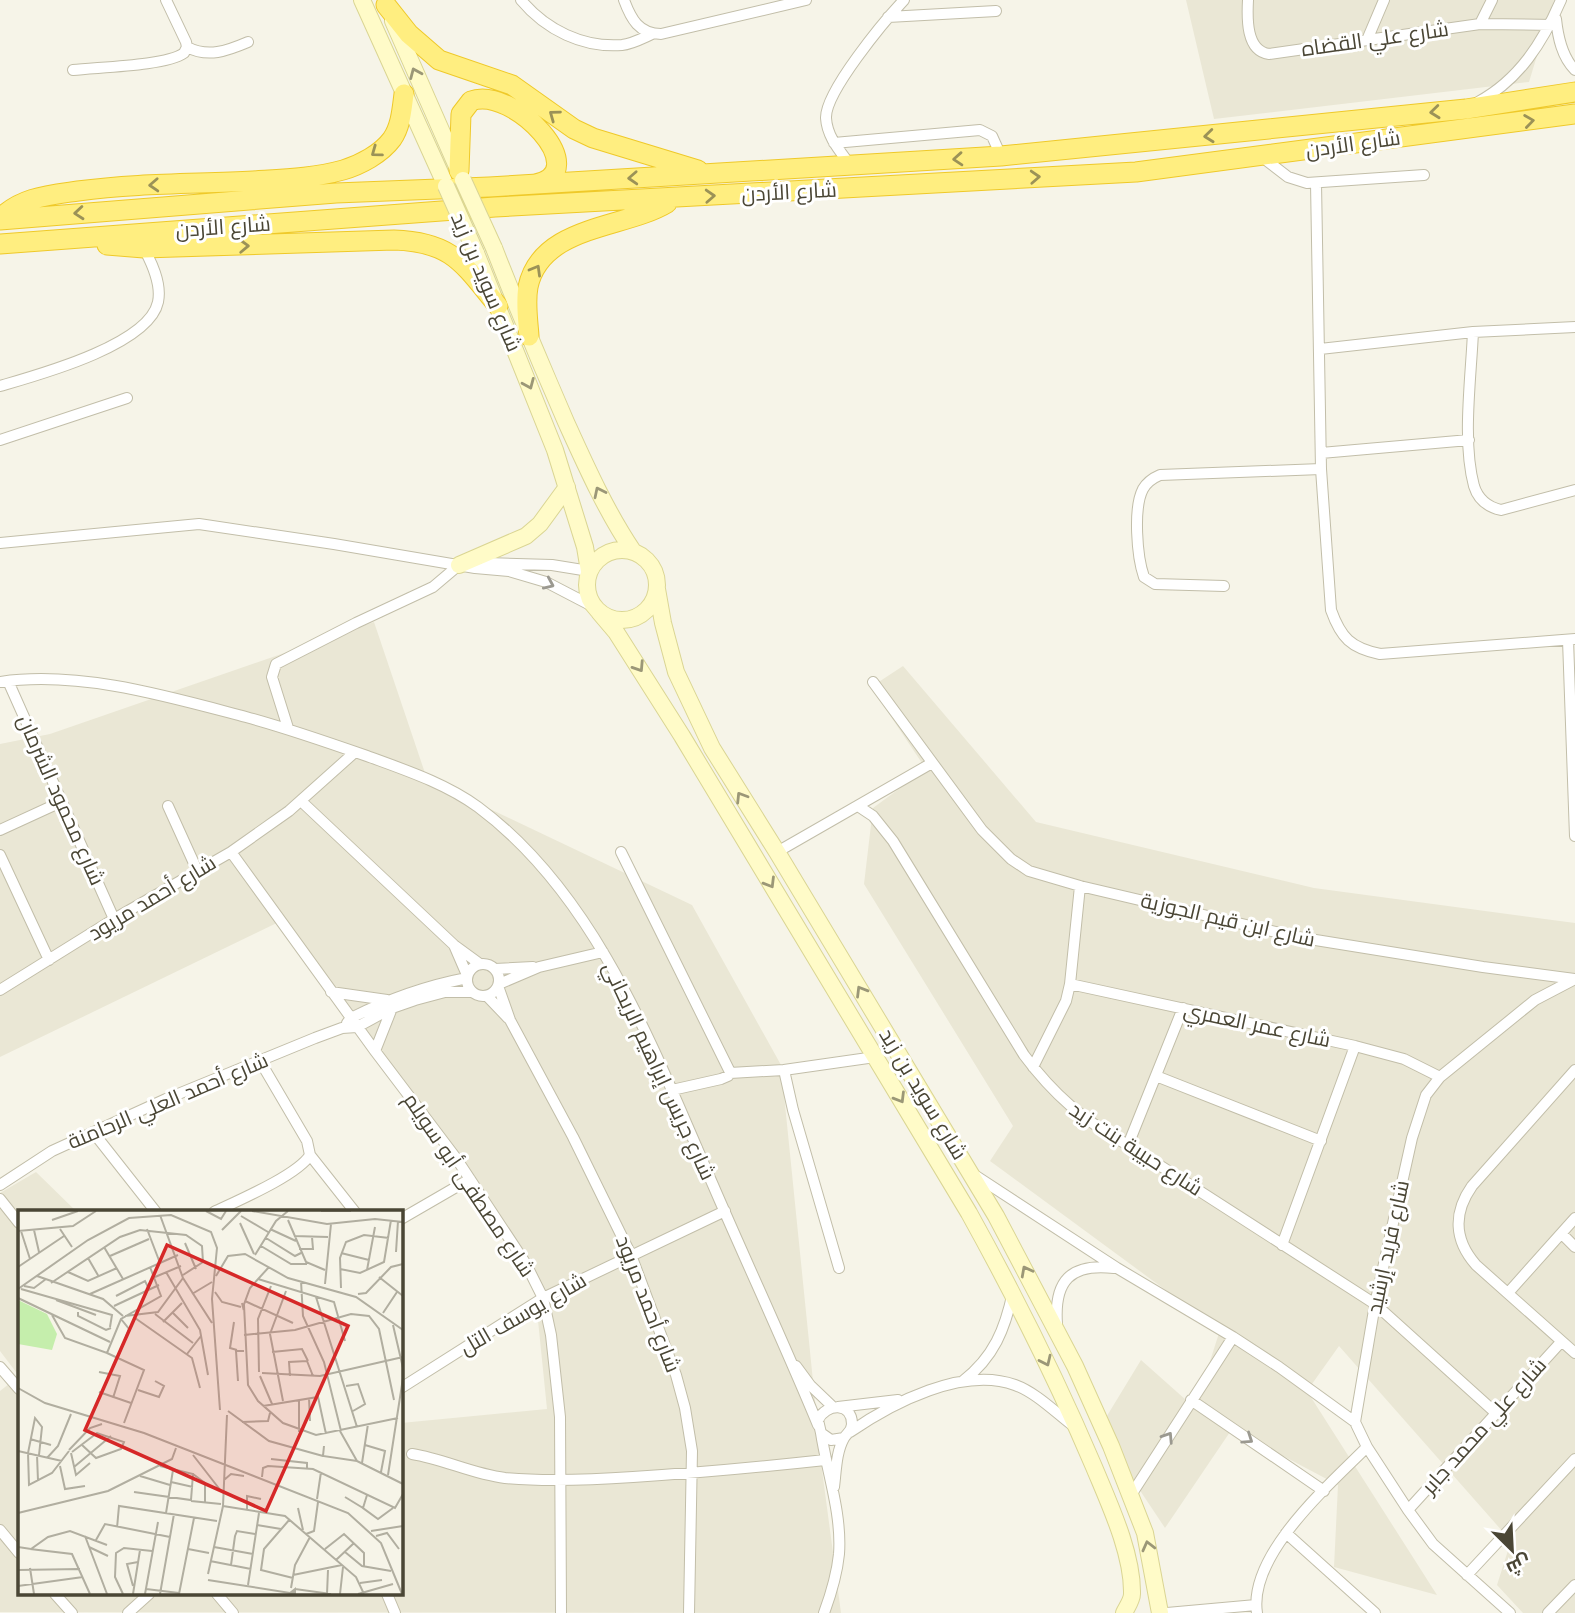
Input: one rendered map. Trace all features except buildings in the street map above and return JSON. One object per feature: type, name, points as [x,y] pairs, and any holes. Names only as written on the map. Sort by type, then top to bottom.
[{"type":"highway","points":[[385,3],[409,34],[439,60],[512,85],[574,129],[593,138],[709,174]]},
{"type":"highway","name":"شارع الأردن","points":[[0,220],[309,195],[1001,156],[1466,109],[1575,92]]},
{"type":"highway","points":[[0,220],[8,210],[20,203],[61,193],[106,188],[282,179],[343,170],[370,158],[392,139],[398,127],[404,94]]},
{"type":"highway","points":[[456,179],[461,114],[471,101],[482,99],[499,103],[519,113],[538,128],[552,148],[556,156],[555,171],[544,181],[534,184]]},
{"type":"highway","name":"شارع الأردن","points":[[139,241],[495,207],[1136,172],[1575,114]]},
{"type":"highway","points":[[529,336],[528,287],[534,270],[550,252],[576,236],[649,211],[674,198]]},
{"type":"highway","points":[[0,243],[422,242],[445,250],[457,258],[498,306]]},
{"type":"main road","name":"شارع سويد بن زيد","points":[[362,0],[404,94],[494,248],[585,464],[617,527],[633,551]]},
{"type":"main road","name":"شارع سويد بن زيد","points":[[385,3],[456,179],[476,253],[550,435],[585,547],[589,571]]},
{"type":"main road","points":[[459,565],[526,536],[540,524],[567,487]]},
{"type":"main road","points":[[612,551],[633,551],[641,555],[654,570],[657,589],[648,608],[630,619],[608,618],[596,609],[586,586],[589,571],[603,555],[612,551]]},
{"type":"main road","name":"شارع سويد بن زيد","points":[[657,589],[671,655],[696,718],[1008,1237],[1057,1330],[1099,1418],[1131,1495],[1151,1558],[1160,1613]]},
{"type":"main road","name":"شارع سويد بن زيد","points":[[596,609],[616,632],[682,736],[969,1213],[1013,1292],[1078,1430],[1119,1534],[1126,1556],[1132,1596],[1124,1613]]},
{"type":"street","points":[[166,0],[187,47],[199,54],[211,54],[248,42]]},
{"type":"street","points":[[521,0],[559,33],[596,45],[624,45],[653,34],[805,0]]},
{"type":"street","points":[[624,0],[635,24],[653,34]]},
{"type":"street","points":[[851,166],[834,143],[826,118],[829,102],[888,17],[904,0]]},
{"type":"street","name":"شارع علي القضاه","points":[[1248,0],[1251,39],[1258,49],[1269,54],[1480,24],[1554,21]]},
{"type":"street","points":[[1367,40],[1384,0]]},
{"type":"street","points":[[1480,24],[1492,0]]},
{"type":"street","points":[[1466,109],[1497,92],[1511,78],[1554,21],[1561,0]]},
{"type":"street","points":[[888,17],[996,10]]},
{"type":"street","points":[[1554,21],[1568,62],[1575,70]]},
{"type":"street","points":[[73,70],[172,58],[184,53],[187,47]]},
{"type":"street","points":[[834,143],[981,130],[992,136],[1001,156]]},
{"type":"street","points":[[1262,157],[1297,181],[1316,183],[1424,175]]},
{"type":"street","points":[[1316,183],[1321,469],[1331,610],[1338,628],[1350,643],[1363,651],[1380,654],[1571,639],[1575,836]]},
{"type":"street","points":[[0,386],[89,357],[141,328],[156,309],[159,290],[139,241]]},
{"type":"street","points":[[1320,349],[1473,332],[1575,327]]},
{"type":"street","points":[[1473,332],[1469,440],[1474,486],[1483,502],[1491,508],[1501,510],[1575,490]]},
{"type":"street","points":[[0,440],[127,398]]},
{"type":"street","points":[[1321,453],[1469,440]]},
{"type":"street","points":[[1224,586],[1155,584],[1144,577],[1138,536],[1139,508],[1144,487],[1160,475],[1321,469]]},
{"type":"street","points":[[0,543],[199,524],[525,575],[546,582],[596,609]]},
{"type":"street","points":[[288,728],[272,677],[276,664],[433,587],[459,565],[503,562],[552,565],[589,571]]},
{"type":"street","name":"شارع جريس إبراهيم الريحاني","points":[[4,681],[61,681],[119,688],[200,705],[288,728],[412,773],[458,794],[505,830],[547,875],[603,951],[641,1024],[792,1362],[819,1429],[833,1496],[839,1553],[835,1578],[824,1613]]},
{"type":"street","name":"شارع محمود الشرمان","points":[[4,681],[114,919]]},
{"type":"street","name":"شارع ابن قيم الجوزية","points":[[873,682],[982,830],[1011,859],[1029,871],[1080,886],[1297,937],[1575,979]]},
{"type":"street","name":"شارع أحمد مريود","points":[[0,990],[114,919],[231,852],[302,801],[355,752]]},
{"type":"street","points":[[777,852],[932,763]]},
{"type":"street","points":[[302,801],[454,946],[480,964],[495,969],[539,967]]},
{"type":"street","points":[[0,830],[61,802]]},
{"type":"street","points":[[168,806],[197,870]]},
{"type":"street","name":"شارع حبيبة بنت زيد","points":[[858,806],[873,816],[893,841],[1033,1068],[1066,1104],[1096,1126],[1375,1304],[1497,1414]]},
{"type":"street","name":"شارع مصطفى أبو سويلم","points":[[231,852],[470,1179],[526,1264],[543,1298],[551,1335],[559,1417],[561,1613]]},
{"type":"street","points":[[621,852],[730,1073]]},
{"type":"street","points":[[0,855],[49,960]]},
{"type":"street","points":[[1033,1068],[1058,1020],[1070,984],[1080,886]]},
{"type":"street","points":[[454,946],[472,992],[487,996],[499,985],[539,967],[603,951]]},
{"type":"street","points":[[467,977],[471,969],[480,964]]},
{"type":"street","points":[[495,969],[499,985]]},
{"type":"street","name":"شارع أحمد العلي الرحامنة","points":[[0,1185],[40,1158],[166,1099],[342,1028],[420,988],[467,977]]},
{"type":"street","name":"شارع فريد إرشيد","points":[[1355,1422],[1375,1304],[1412,1138],[1426,1095],[1440,1077],[1535,1000],[1575,979]]},
{"type":"street","name":"شارع عمر العمري","points":[[1070,984],[1355,1046],[1404,1059],[1440,1077]]},
{"type":"street","name":"شارع أحمد مريود","points":[[499,985],[510,1020],[573,1137],[631,1255],[679,1386],[690,1432],[692,1473],[690,1613]]},
{"type":"street","name":"شارع أحمد العلي الرحامنة","points":[[331,992],[389,1004],[436,994],[472,992]]},
{"type":"street","name":"شارع أحمد مريود","points":[[487,996],[510,1020]]},
{"type":"street","points":[[374,1051],[389,1004]]},
{"type":"street","points":[[1128,1145],[1183,1009]]},
{"type":"street","points":[[1282,1245],[1355,1046]]},
{"type":"street","points":[[671,1090],[721,1079],[730,1073],[784,1070],[875,1057]]},
{"type":"street","points":[[260,1061],[307,1141],[310,1155],[353,1210]]},
{"type":"street","points":[[784,1070],[839,1268]]},
{"type":"street","points":[[1575,1070],[1472,1186],[1458,1212],[1458,1228],[1464,1250],[1476,1265],[1575,1353]]},
{"type":"street","points":[[1156,1076],[1321,1141]]},
{"type":"street","points":[[93,1132],[154,1210]]},
{"type":"street","points":[[218,1210],[288,1174],[306,1162],[310,1155]]},
{"type":"street","points":[[970,1173],[1117,1268],[1233,1336],[1355,1422],[1367,1447],[1433,1544],[1510,1613]]},
{"type":"street","points":[[402,1218],[470,1179]]},
{"type":"street","points":[[0,1199],[18,1222]]},
{"type":"street","name":"شارع يوسف التل","points":[[402,1387],[543,1298],[724,1212]]},
{"type":"street","points":[[1508,1293],[1575,1218]]},
{"type":"street","points":[[1562,1234],[1575,1247]]},
{"type":"street","points":[[1057,1330],[1056,1299],[1069,1277],[1087,1267],[1117,1268]]},
{"type":"street","points":[[963,1381],[981,1366],[997,1343],[1006,1322],[1013,1292]]},
{"type":"street","points":[[1131,1495],[1233,1336]]},
{"type":"street","name":"شارع علي محمد جابر","points":[[1408,1510],[1561,1342]]},
{"type":"street","name":"شارع جريس إبراهيم الريحاني","points":[[792,1362],[810,1385],[835,1407]]},
{"type":"street","points":[[0,1367],[18,1388]]},
{"type":"street","points":[[905,1399],[847,1435],[831,1440],[819,1429],[818,1420],[822,1412],[835,1407],[905,1399],[963,1381],[993,1381],[1016,1385],[1078,1430]]},
{"type":"street","points":[[1191,1400],[1324,1491]]},
{"type":"street","points":[[835,1407],[845,1410],[850,1416],[852,1424],[847,1435]]},
{"type":"street","name":"شارع جريس إبراهيم الريحاني","points":[[833,1496],[838,1458],[847,1435]]},
{"type":"street","points":[[1167,1613],[1256,1609],[1265,1566],[1273,1551],[1324,1491],[1367,1447]]},
{"type":"street","points":[[412,1454],[431,1457],[482,1474],[560,1482],[825,1460]]},
{"type":"street","points":[[1466,1575],[1573,1464]]},
{"type":"street","points":[[0,1530],[18,1552]]},
{"type":"street","points":[[1286,1534],[1374,1613]]},
{"type":"street","points":[[1548,1613],[1575,1585]]},
{"type":"street","points":[[57,1596],[72,1613]]},
{"type":"street","points":[[128,1613],[147,1596]]},
{"type":"street","points":[[219,1596],[233,1613]]},
{"type":"street","points":[[388,1596],[395,1613]]},
{"type":"shaded area","points":[[1186,0],[1554,0],[1529,82],[1214,119]]},
{"type":"shaded area","points":[[374,622],[427,779],[692,905],[781,1065],[822,1470],[841,1613],[0,1612],[0,1391],[18,1377],[18,1596],[402,1596],[402,1423],[547,1409],[534,1281],[285,919],[0,1057],[0,744],[50,734]]},
{"type":"shaded area","points":[[903,666],[1036,822],[1314,888],[1575,923],[1575,1613],[1523,1613],[1497,1585],[1511,1541],[1339,1346],[1307,1391],[1437,1595],[1334,1567],[1338,1485],[1232,1429],[1165,1528],[1099,1429],[1141,1360],[1195,1408],[1220,1330],[990,1161],[1013,1126],[864,884],[873,808],[926,769],[871,687]]},
{"type":"shaded area","points":[[36,1172],[75,1210],[18,1210],[18,1375],[0,1351],[0,1193]]}]
